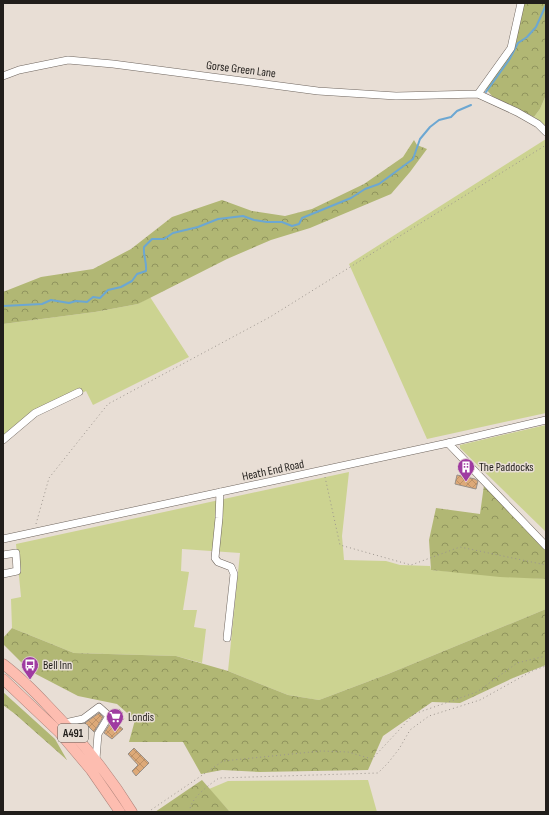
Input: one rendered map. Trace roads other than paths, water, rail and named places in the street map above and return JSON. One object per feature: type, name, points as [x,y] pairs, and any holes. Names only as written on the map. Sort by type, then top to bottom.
[{"type":"highway","name":"A491","points":[[3,664],[37,694],[65,723],[96,759],[132,812]]},
{"type":"highway","name":"A491","points":[[3,679],[59,732],[91,770],[120,812]]},
{"type":"street","points":[[521,3],[511,48],[478,94],[517,112],[538,124],[546,132]]},
{"type":"street","name":"Gorse Green Lane","points":[[3,76],[19,70],[68,60],[121,65],[318,90],[396,96],[478,94]]},
{"type":"street","points":[[3,440],[35,413],[78,392]]},
{"type":"street","name":"Heath End Road","points":[[3,539],[448,444],[546,420]]},
{"type":"street","points":[[448,444],[546,546]]},
{"type":"street","points":[[220,492],[215,558],[218,562],[231,567],[234,574],[227,638]]},
{"type":"street","points":[[3,555],[16,553],[17,571],[3,574]]},
{"type":"street","points":[[65,723],[83,719],[99,707],[109,716],[98,734],[96,759]]},
{"type":"waterway","points":[[486,92],[509,60],[518,43],[527,37],[536,27],[546,5]]},
{"type":"waterway","points":[[3,306],[42,304],[51,300],[69,303],[76,301],[87,302],[93,297],[100,298],[108,290],[121,287],[132,281],[137,274],[146,271],[144,247],[152,239],[164,239],[173,233],[198,227],[218,219],[243,216],[254,220],[282,222],[292,226],[299,224],[302,218],[351,198],[365,189],[379,184],[413,159],[420,139],[430,127],[439,120],[451,117],[457,111],[471,105]]},
{"type":"place","name":"The Paddocks","points":[[466,482]]},
{"type":"place","name":"Bell Inn","points":[[30,680]]},
{"type":"place","name":"Londis","points":[[115,732]]}]
